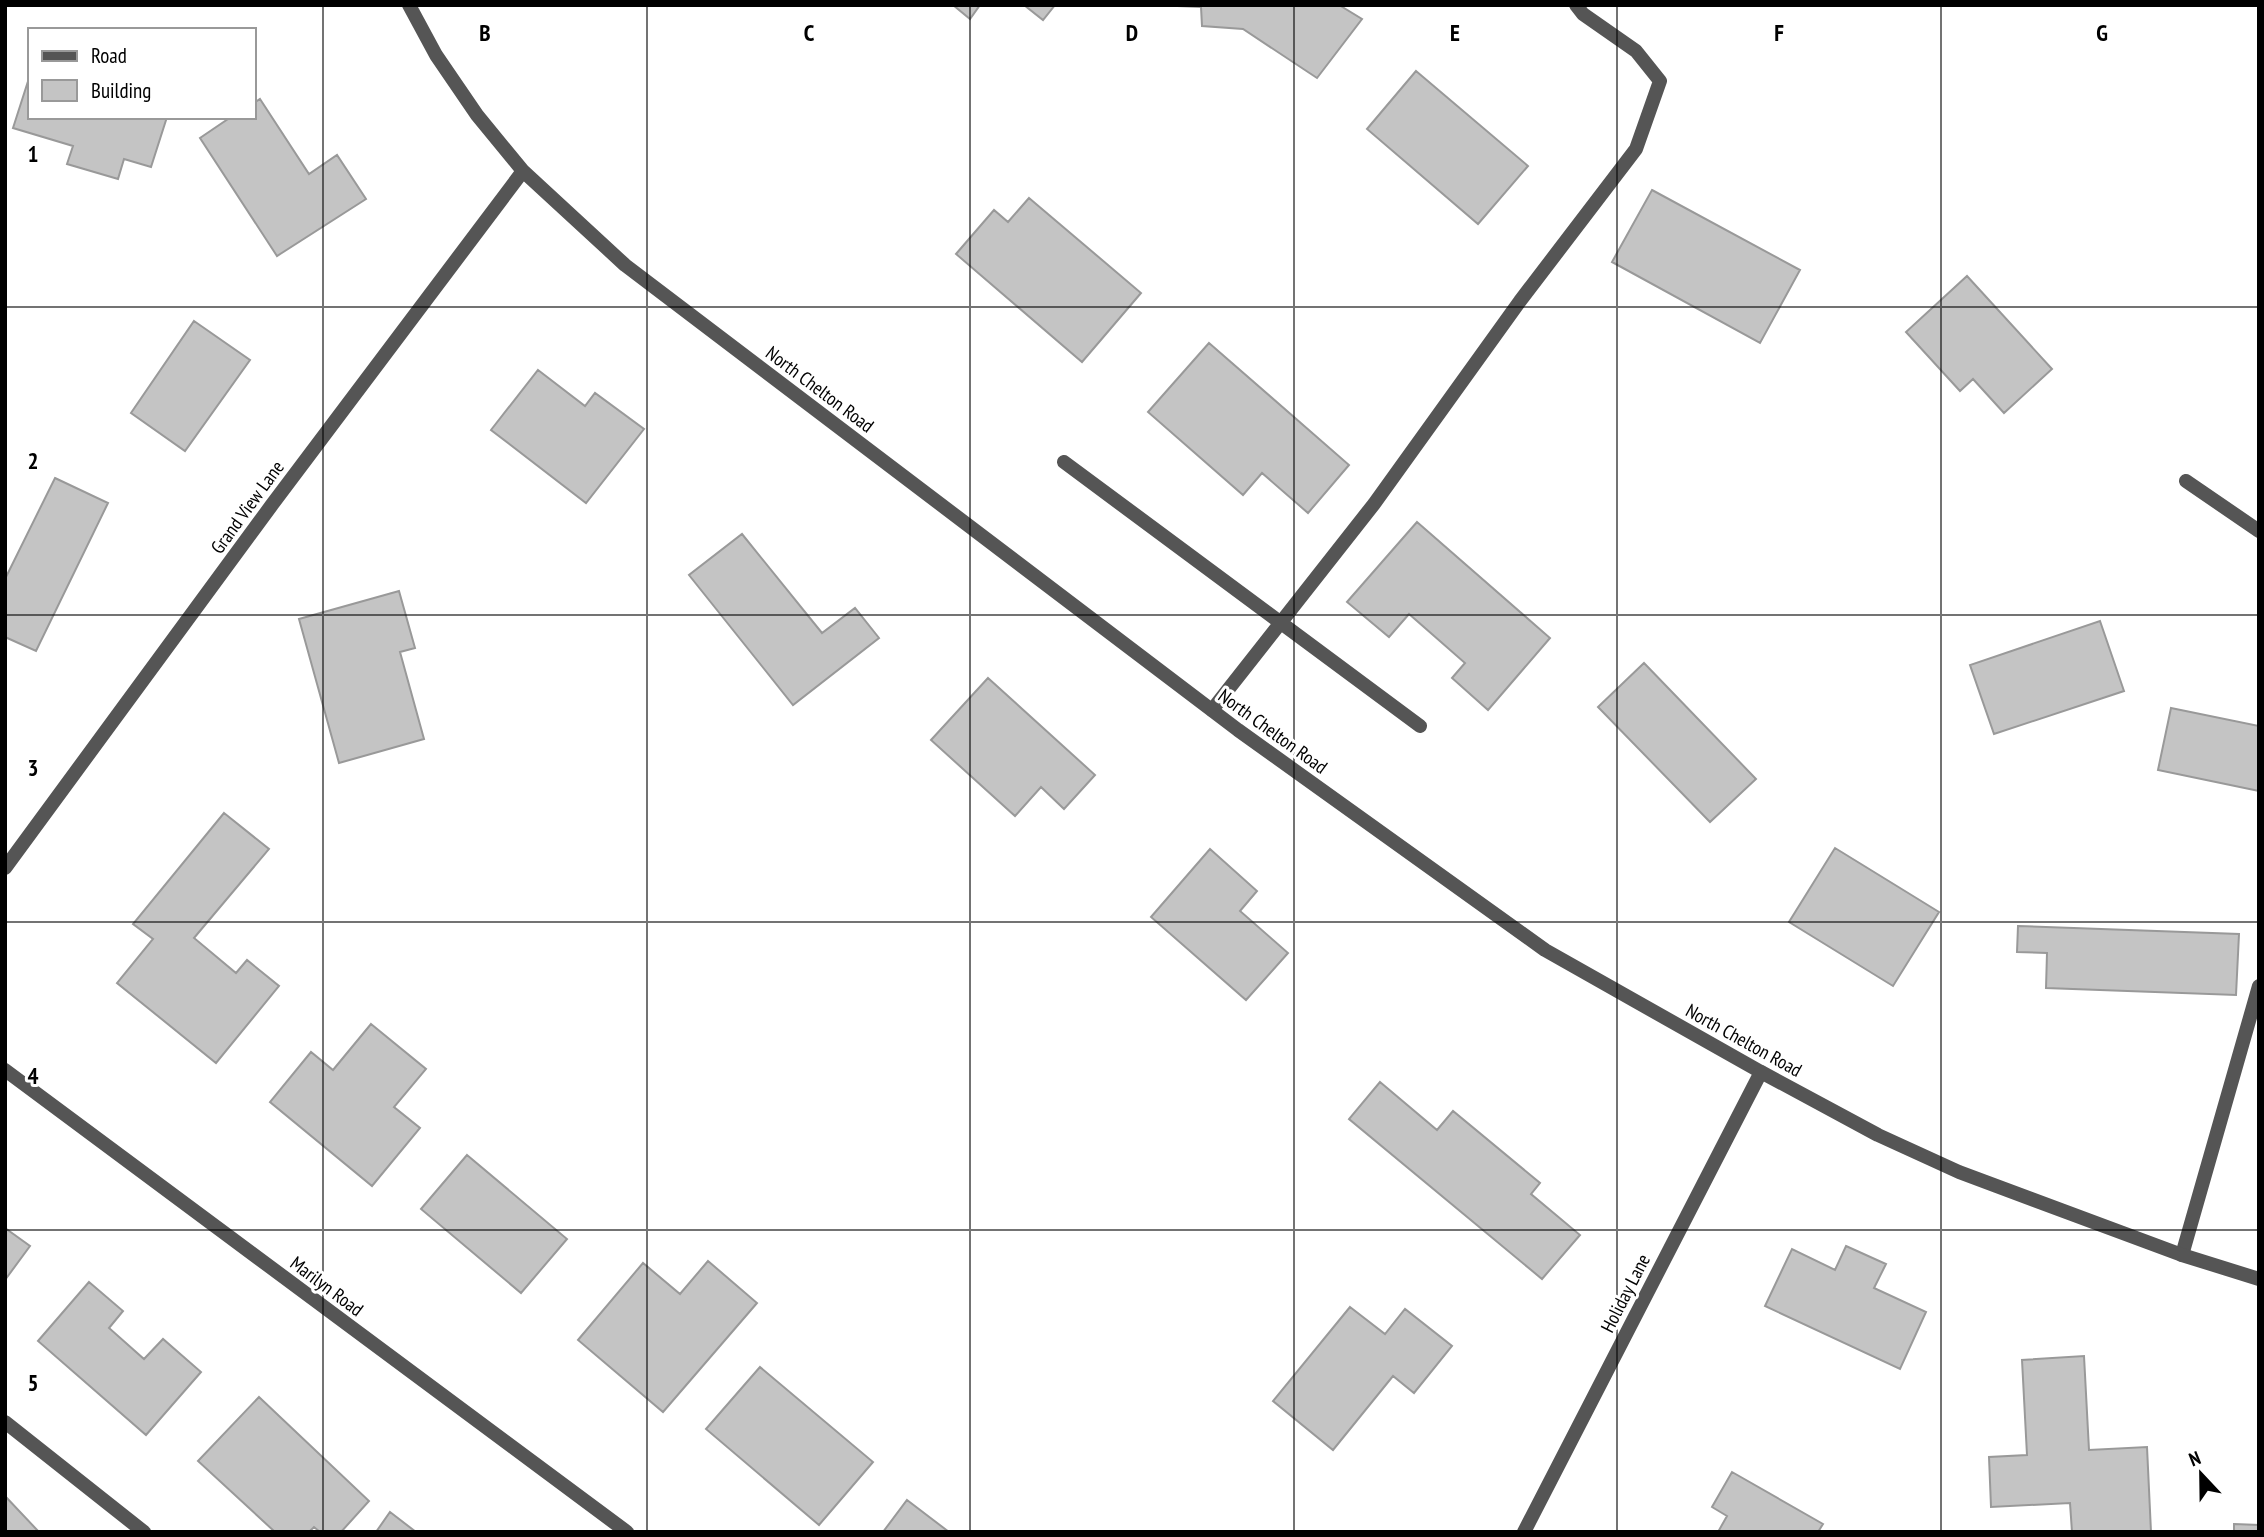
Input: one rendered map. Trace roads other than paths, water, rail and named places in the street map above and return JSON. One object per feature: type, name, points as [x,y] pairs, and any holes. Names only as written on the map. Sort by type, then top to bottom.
[{"type":"street","name":"North Chelton Road","points":[[409,5],[436,55],[477,115],[523,171],[625,265],[1212,710],[1545,950],[1878,1135],[1959,1172],[2182,1255],[2259,1279]]},
{"type":"street","points":[[1212,710],[1374,504],[1520,301],[1636,149],[1660,81],[1636,51],[1583,14],[1576,5]]},
{"type":"street","name":"Grand View Lane","points":[[5,869],[271,506],[523,171]]},
{"type":"street","points":[[1064,462],[1420,726]]},
{"type":"street","points":[[2186,481],[2259,531]]},
{"type":"street","points":[[2182,1255],[2259,986]]},
{"type":"street","name":"Marilyn Road","points":[[5,1070],[627,1532]]},
{"type":"street","name":"Holiday Lane","points":[[1524,1532],[1761,1072]]},
{"type":"street","points":[[5,1422],[144,1532]]}]
